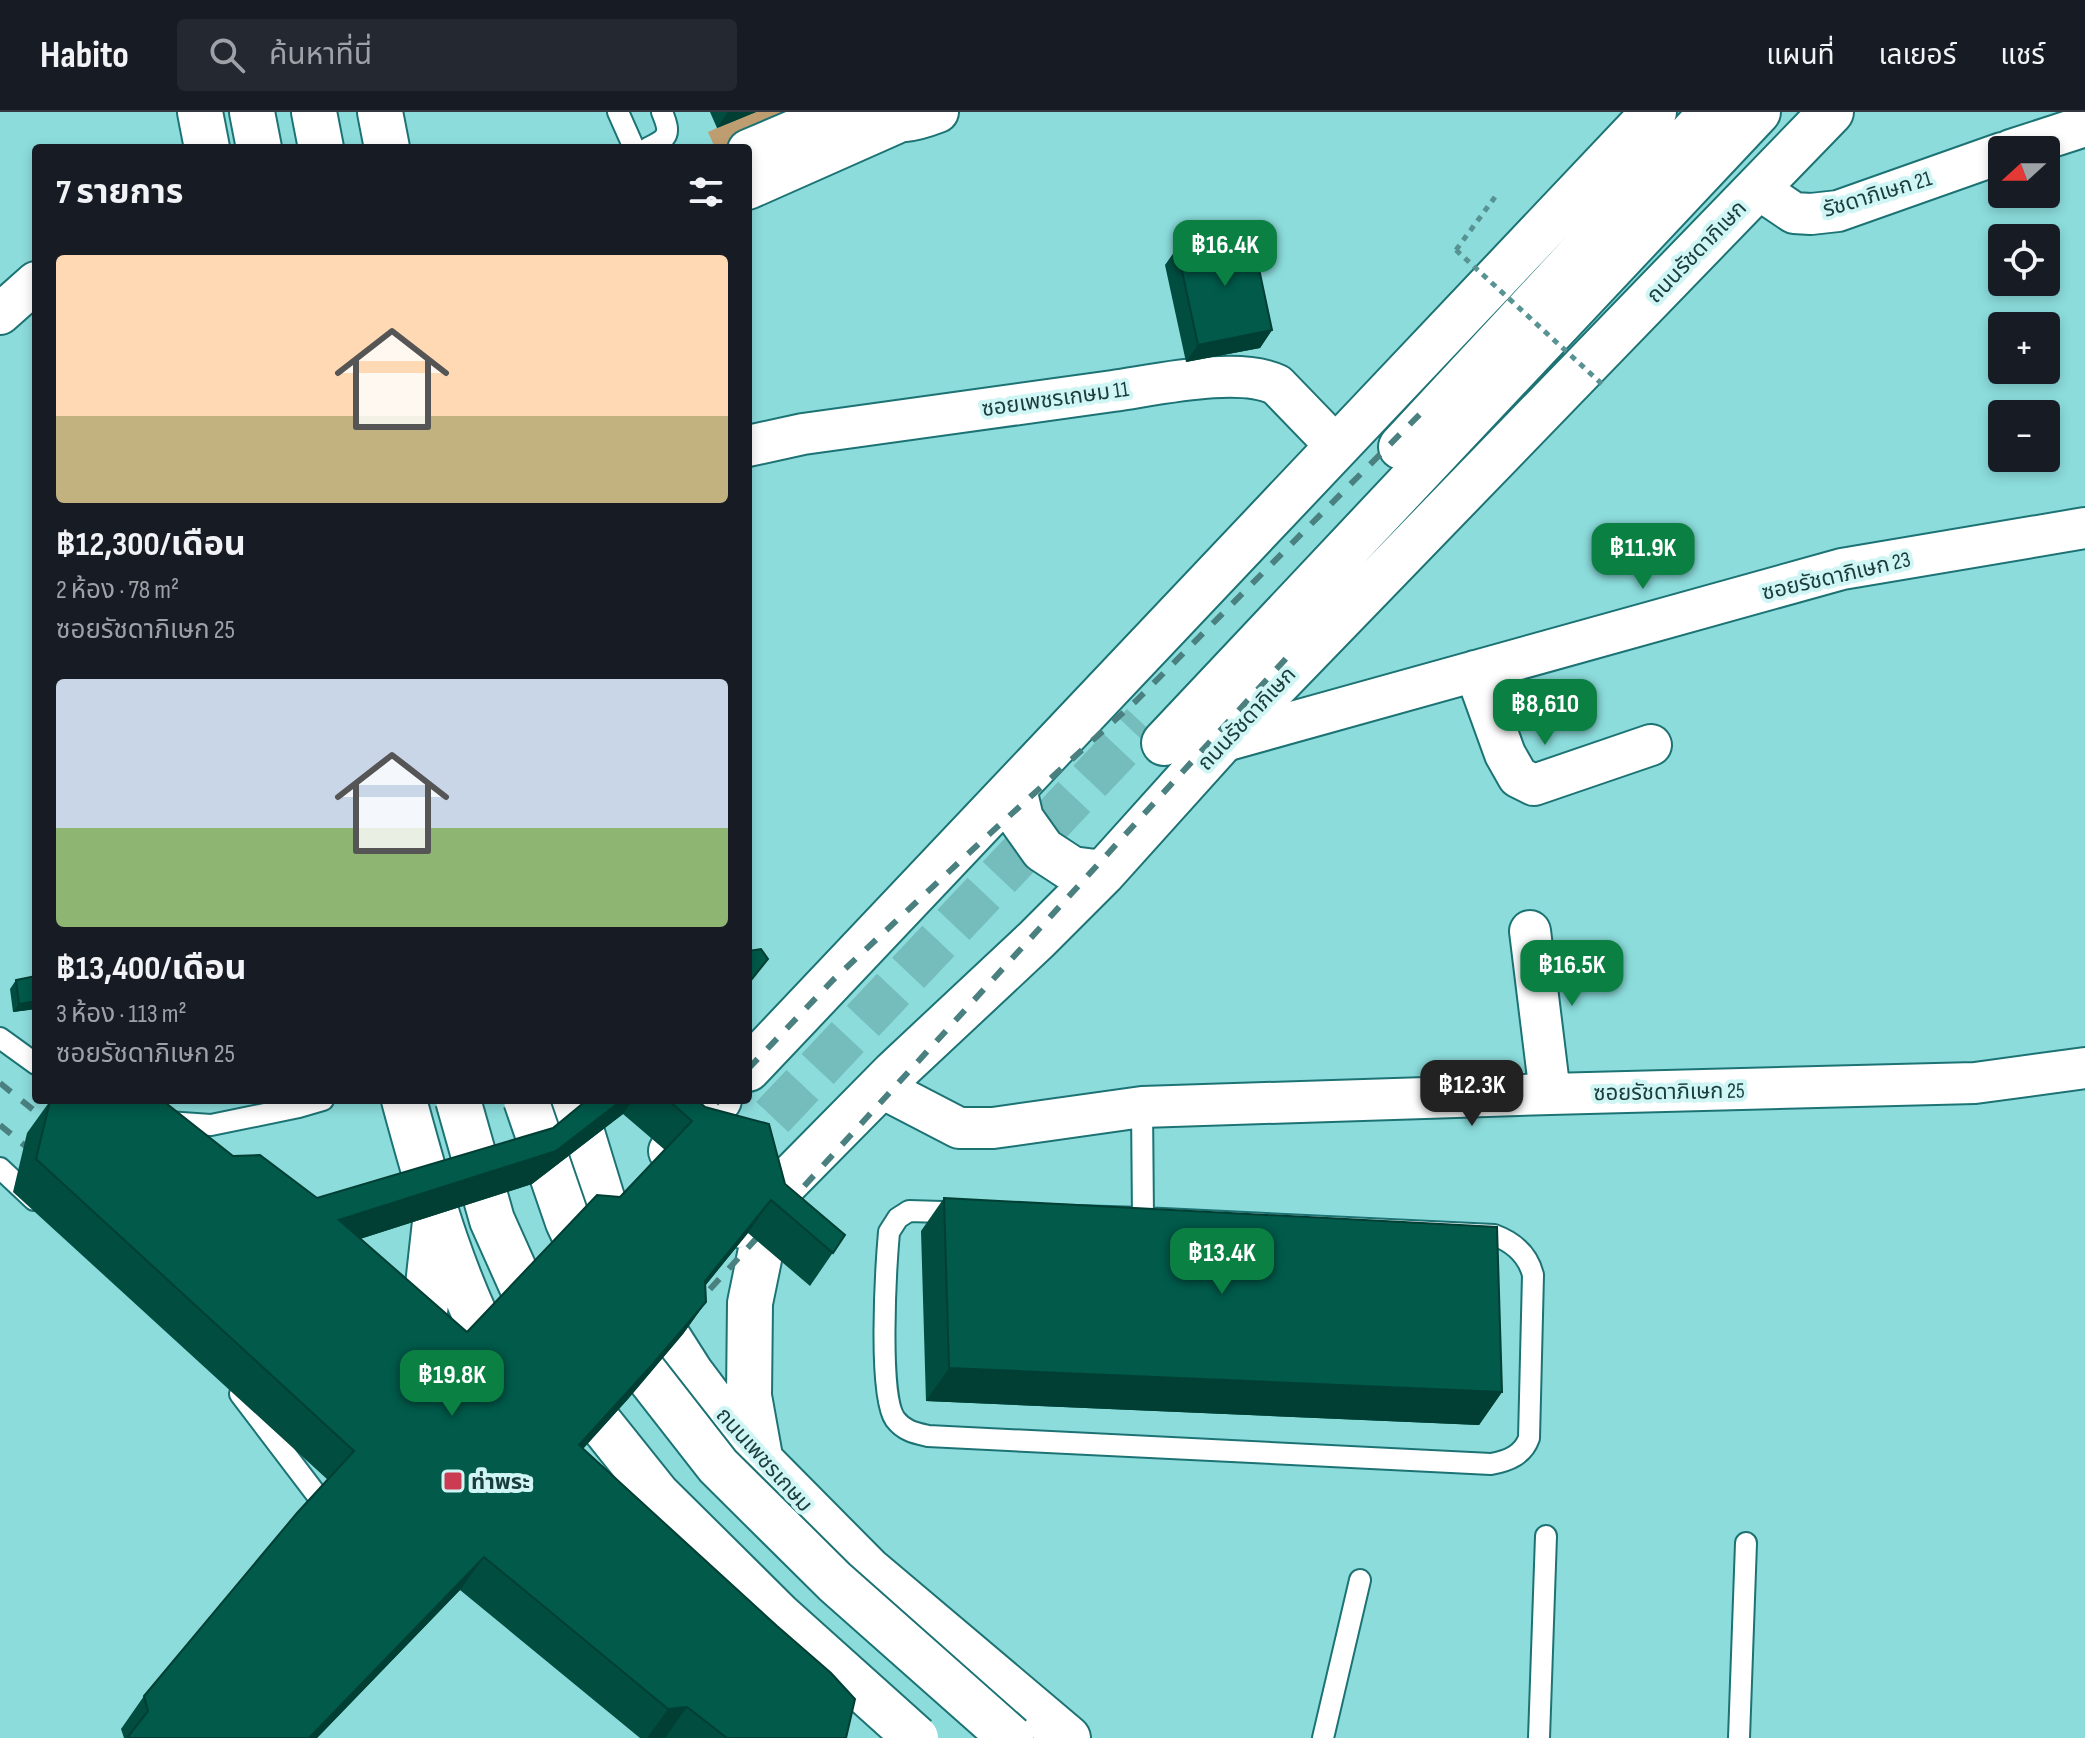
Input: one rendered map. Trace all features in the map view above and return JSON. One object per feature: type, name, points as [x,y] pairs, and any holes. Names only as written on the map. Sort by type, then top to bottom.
[{"type":"main road","points":[[200,112],[206,144]]},
{"type":"main road","points":[[252,112],[258,144]]},
{"type":"main road","points":[[314,112],[320,144]]},
{"type":"main road","points":[[380,112],[386,144]]},
{"type":"main road","points":[[752,1061],[769,1029],[1014,789],[1654,112]]},
{"type":"main road","name":"ถนนรัชดาภิเษก","points":[[1712,112],[1154,733],[1758,112]]},
{"type":"main road","name":"ถนนรัชดาภิเษก","points":[[716,1253],[880,1087],[1103,873],[1221,742],[1831,112]]},
{"type":"main road","points":[[1014,789],[1021,819],[1043,850],[1072,869],[1103,873]]},
{"type":"main road","points":[[405,1104],[436,1215],[469,1304],[482,1373],[539,1420],[656,1318],[685,1286]]},
{"type":"main road","points":[[459,1104],[492,1220],[573,1389],[657,1494],[779,1615],[916,1738]]},
{"type":"main road","name":"ถนนเพชรเกษม","points":[[527,1104],[568,1222],[629,1352],[718,1466],[835,1582],[1011,1738]]},
{"type":"main road","name":"ถนนเพชรเกษม","points":[[573,1104],[609,1221],[656,1318],[691,1373],[760,1460],[868,1569],[1068,1738]]},
{"type":"main road","points":[[482,1373],[642,1181],[715,1104]]},
{"type":"main road","points":[[760,1460],[749,1396],[749,1316],[772,1196]]},
{"type":"main road","points":[[413,1392],[422,1348],[436,1215]]},
{"type":"street","points":[[752,148],[837,112]]},
{"type":"street","points":[[752,187],[880,117],[921,118],[938,112]]},
{"type":"street","points":[[2054,136],[2085,126]]},
{"type":"street","name":"รัชดาภิเษก 21","points":[[1757,188],[1794,213],[1838,211],[1988,158]]},
{"type":"street","points":[[0,314],[32,286]]},
{"type":"street","name":"ซอยเพชรเกษม 11","points":[[752,445],[803,434],[1165,382],[1233,377],[1266,379],[1277,385],[1337,447]]},
{"type":"street","name":"ซอยรัชดาภิเษก 23","points":[[1221,742],[1842,569],[2085,528]]},
{"type":"street","points":[[1475,671],[1505,754],[1518,777],[1534,785],[1651,745]]},
{"type":"street","points":[[1530,931],[1550,1094]]},
{"type":"street","name":"ซอยรัชดาภิเษก 25","points":[[880,1087],[959,1128],[993,1128],[1142,1107],[1975,1083],[2085,1068]]},
{"type":"lane","points":[[618,112],[632,144]]},
{"type":"lane","points":[[655,144],[668,132],[662,112]]},
{"type":"lane","points":[[0,1038],[32,1061]]},
{"type":"lane","points":[[153,1122],[211,1125],[309,1104]]},
{"type":"lane","points":[[1142,1107],[1143,1218]]},
{"type":"lane","points":[[0,1168],[17,1185],[56,1208]]},
{"type":"lane","points":[[909,1211],[1143,1218],[1494,1235],[1510,1243],[1529,1264],[1533,1275],[1529,1438],[1526,1446],[1507,1460],[1491,1464],[928,1436],[911,1432],[895,1419],[890,1408],[885,1375],[887,1250],[889,1232],[898,1218],[909,1211]]},
{"type":"lane","points":[[225,1373],[344,1525]]},
{"type":"lane","points":[[1539,1738],[1546,1536]]},
{"type":"lane","points":[[1739,1738],[1746,1543]]},
{"type":"lane","points":[[1323,1738],[1360,1580]]},
{"type":"path","points":[[1495,197],[1456,250],[1603,385]]},
{"type":"shaded area","points":[[753,112],[808,112],[733,144],[713,144],[708,132]]},
{"type":"building","points":[[1251,231],[1272,330],[1198,345],[1177,248]]},
{"type":"building","points":[[761,949],[768,959],[752,979],[752,950]]},
{"type":"building","points":[[32,977],[32,1002],[19,1004],[16,980]]},
{"type":"building","points":[[49,1104],[167,1104],[233,1156],[260,1155],[317,1198],[553,1128],[582,1104],[617,1104],[556,1151],[339,1220],[467,1332],[597,1195],[620,1197],[692,1121],[673,1104],[702,1104],[769,1124],[785,1184],[845,1235],[833,1253],[771,1200],[705,1281],[706,1302],[579,1445],[831,1673],[855,1699],[846,1738],[727,1738],[687,1707],[668,1709],[484,1557],[309,1738],[127,1738],[148,1711],[144,1696],[297,1513],[354,1451],[36,1159]]},
{"type":"building","points":[[944,1198],[1497,1227],[1502,1392],[949,1368]]},
{"type":"tunnel","points":[[727,1165],[1143,724]]},
{"type":"railway","points":[[752,1065],[833,980],[1136,701],[1428,406]]},
{"type":"railway","points":[[691,1310],[1292,652]]},
{"type":"railway","points":[[0,1083],[57,1129]]},
{"type":"railway","points":[[697,1124],[715,1104]]},
{"type":"railway","points":[[0,1125],[40,1158]]},
{"type":"place","name":"ท่าพระ","points":[[453,1481]]}]
